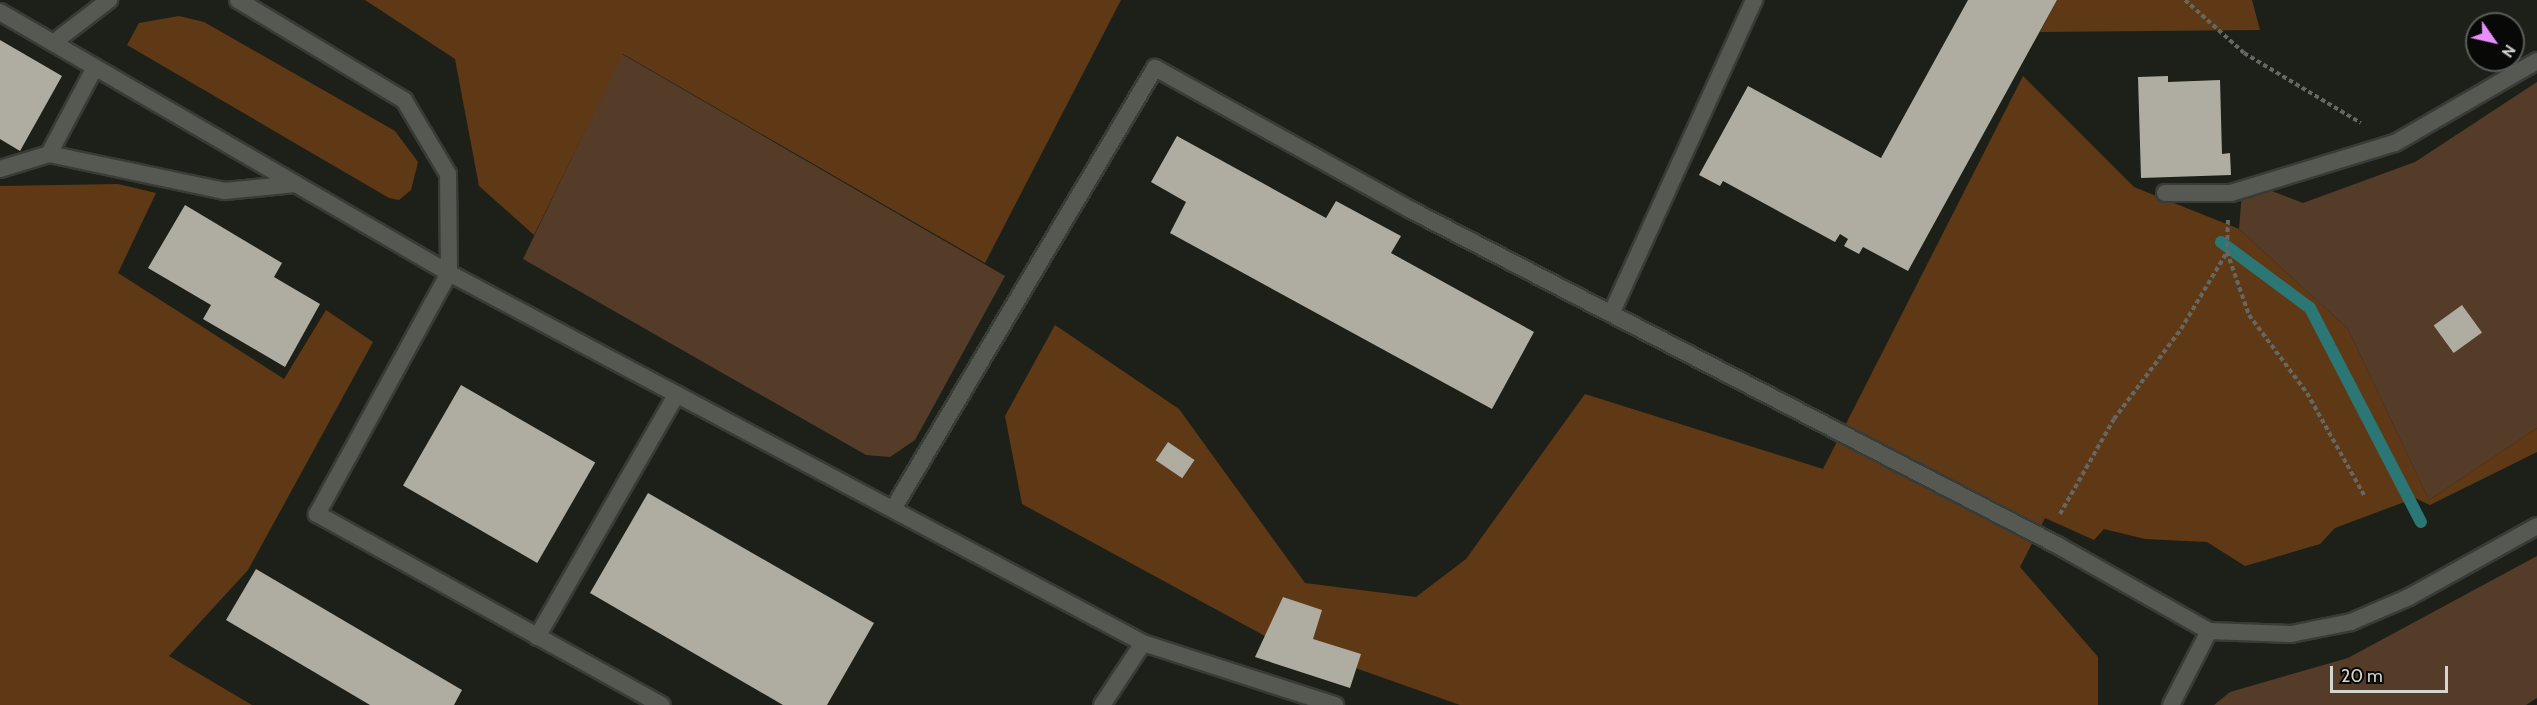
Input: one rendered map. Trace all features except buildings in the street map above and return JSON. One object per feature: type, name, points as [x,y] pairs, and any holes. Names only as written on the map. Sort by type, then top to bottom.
[{"type":"lane","points":[[53,43],[109,0]]},
{"type":"lane","points":[[238,0],[404,100],[448,174],[449,273],[317,514],[662,705]]},
{"type":"lane","points":[[1612,312],[1754,0]]},
{"type":"lane","points":[[0,12],[449,273],[1143,643],[1335,705]]},
{"type":"lane","points":[[2165,193],[2231,193],[2395,143],[2537,61]]},
{"type":"lane","points":[[49,154],[94,67]]},
{"type":"lane","points":[[893,509],[1155,68],[1411,210],[1612,312],[2057,545],[2209,631],[2291,634],[2351,622],[2409,597],[2537,526]]},
{"type":"lane","points":[[0,169],[49,154],[225,191],[296,184]]},
{"type":"lane","points":[[537,637],[677,394]]},
{"type":"lane","points":[[2171,705],[2209,631]]},
{"type":"lane","points":[[1102,705],[1143,643]]},
{"type":"path","points":[[2185,0],[2244,52],[2395,143]]},
{"type":"path","points":[[2225,238],[2227,252],[2249,315],[2307,393],[2364,495]]},
{"type":"path","points":[[2057,545],[2060,514],[2114,419],[2181,329],[2227,252]]},
{"type":"shaded area","points":[[365,0],[1121,0],[985,263],[623,54],[534,235],[479,186],[455,59]]},
{"type":"shaded area","points":[[2057,0],[2252,0],[2260,30],[2040,32]]},
{"type":"shaded area","points":[[179,16],[204,22],[395,131],[418,162],[411,190],[399,200],[389,198],[127,45],[139,23]]},
{"type":"shaded area","points":[[622,54],[1005,276],[915,440],[890,457],[866,455],[523,259]]},
{"type":"shaded area","points":[[2023,76],[2134,187],[2239,229],[2348,329],[2429,500],[2537,428],[2537,452],[2430,505],[2415,498],[2335,528],[2320,544],[2245,566],[2207,542],[2145,539],[2104,529],[2094,540],[2045,518],[2020,567],[2098,657],[2098,705],[1460,705],[1265,636],[1022,504],[1005,416],[1055,325],[1179,409],[1305,583],[1416,597],[1466,559],[1585,394],[1823,469]]},
{"type":"shaded area","points":[[2537,82],[2537,428],[2429,500],[2348,329],[2239,229],[2243,180],[2303,203],[2415,162]]},
{"type":"shaded area","points":[[118,184],[156,193],[118,273],[284,379],[326,310],[373,342],[248,570],[169,656],[252,705],[0,705],[0,186]]},
{"type":"shaded area","points":[[2537,556],[2537,698],[2526,705],[2214,705],[2230,692],[2348,658]]},
{"type":"waterway","points":[[2221,242],[2310,308],[2421,522]]}]
